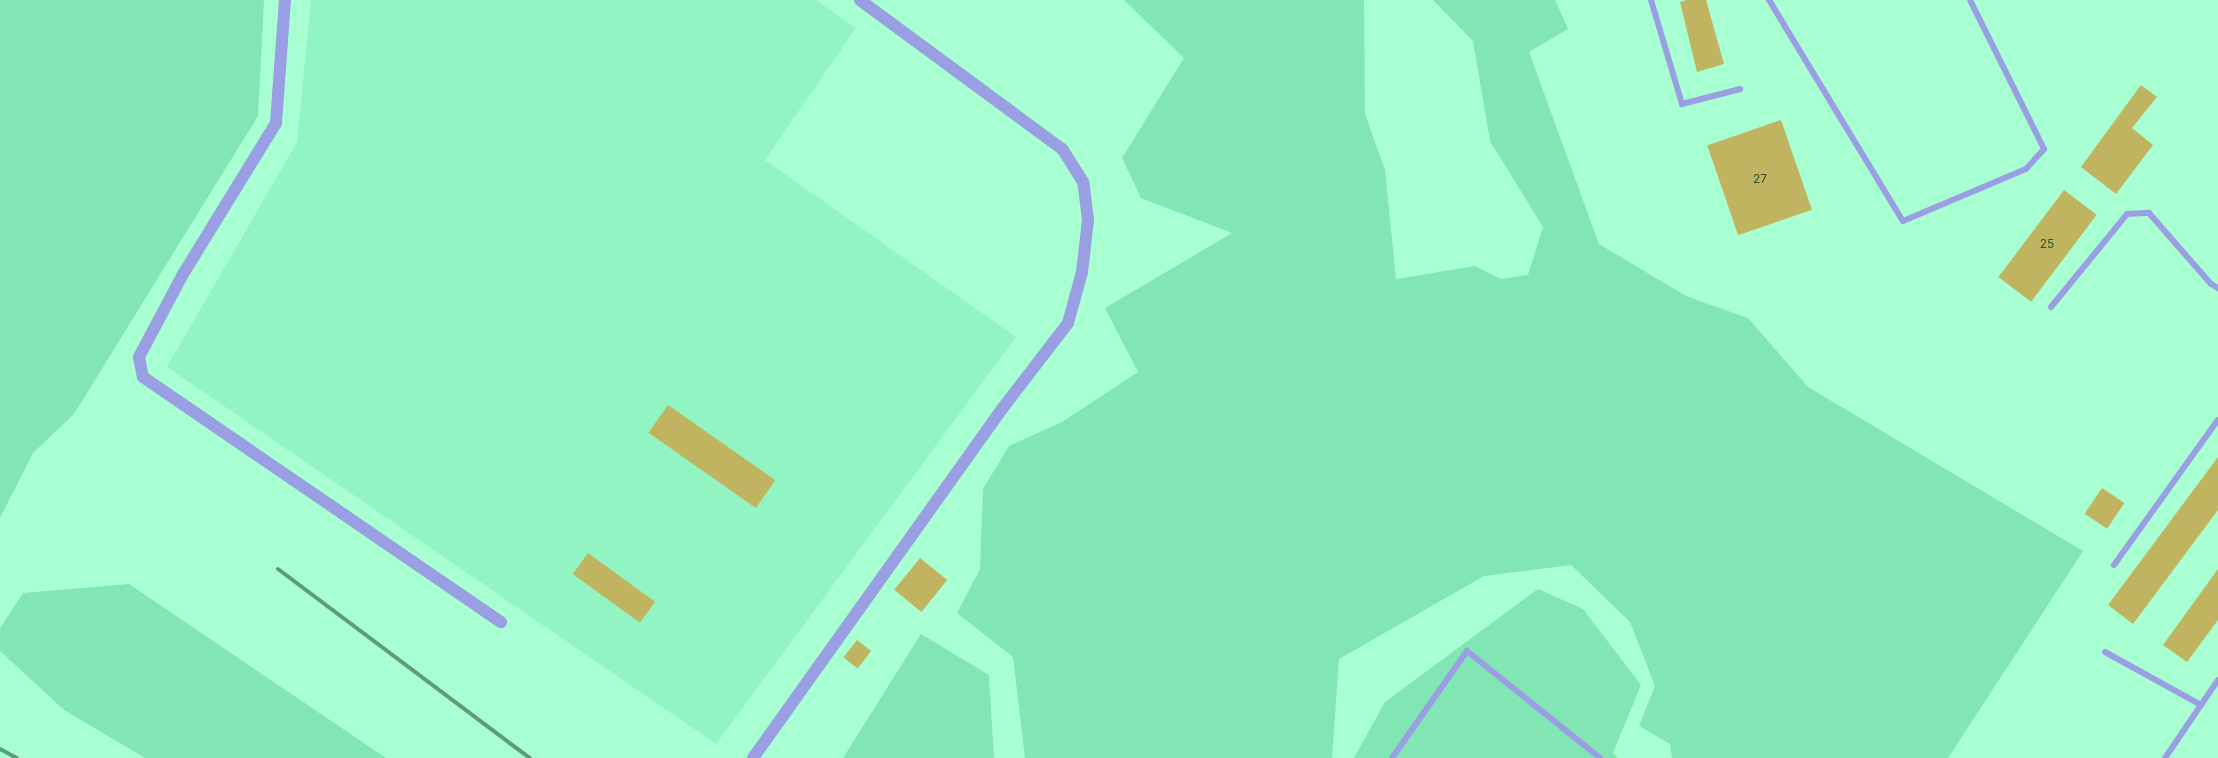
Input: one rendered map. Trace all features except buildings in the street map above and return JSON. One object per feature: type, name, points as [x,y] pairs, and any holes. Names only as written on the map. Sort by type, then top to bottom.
[{"type":"street","points":[[285,0],[276,123],[182,276],[139,357],[143,377],[501,622]]},
{"type":"street","points":[[753,758],[1002,409],[1068,324],[1082,272],[1088,220],[1083,182],[1062,149],[860,0]]},
{"type":"lane","points":[[1651,0],[1682,104],[1740,89]]},
{"type":"lane","points":[[1769,0],[1902,220],[2026,169],[2044,149],[1970,0]]},
{"type":"lane","points":[[2051,307],[2128,214],[2149,213],[2211,284],[2218,288]]},
{"type":"lane","points":[[2114,565],[2218,420]]},
{"type":"lane","points":[[1392,758],[1467,651],[1600,758]]},
{"type":"lane","points":[[2105,652],[2201,705]]},
{"type":"lane","points":[[2165,758],[2218,680]]},
{"type":"shaded area","points":[[0,0],[264,0],[258,116],[74,414],[33,453],[0,518]]},
{"type":"shaded area","points":[[311,0],[816,0],[856,28],[765,160],[1016,337],[716,744],[167,367],[297,142]]},
{"type":"shaded area","points":[[1124,0],[1364,0],[1365,114],[1385,170],[1396,279],[1475,266],[1501,279],[1528,275],[1543,227],[1490,141],[1473,41],[1433,0],[1555,0],[1568,29],[1529,52],[1599,244],[1686,296],[1748,318],[1808,387],[2083,551],[1948,758],[1672,758],[1670,744],[1639,726],[1655,686],[1630,622],[1571,565],[1484,576],[1339,659],[1332,758],[1025,758],[1013,657],[957,613],[980,569],[983,489],[1009,446],[1062,422],[1138,372],[1105,308],[1232,233],[1141,198],[1122,158],[1184,58]]},
{"type":"shaded area","points":[[129,584],[386,758],[145,758],[64,710],[0,651],[0,628],[23,593]]},
{"type":"shaded area","points":[[1538,589],[1583,609],[1641,685],[1613,753],[1618,758],[1354,758],[1385,702]]},
{"type":"shaded area","points":[[921,634],[989,675],[994,758],[843,758]]},
{"type":"railway","points":[[278,569],[530,758]]},
{"type":"railway","points":[[0,749],[17,758]]}]
